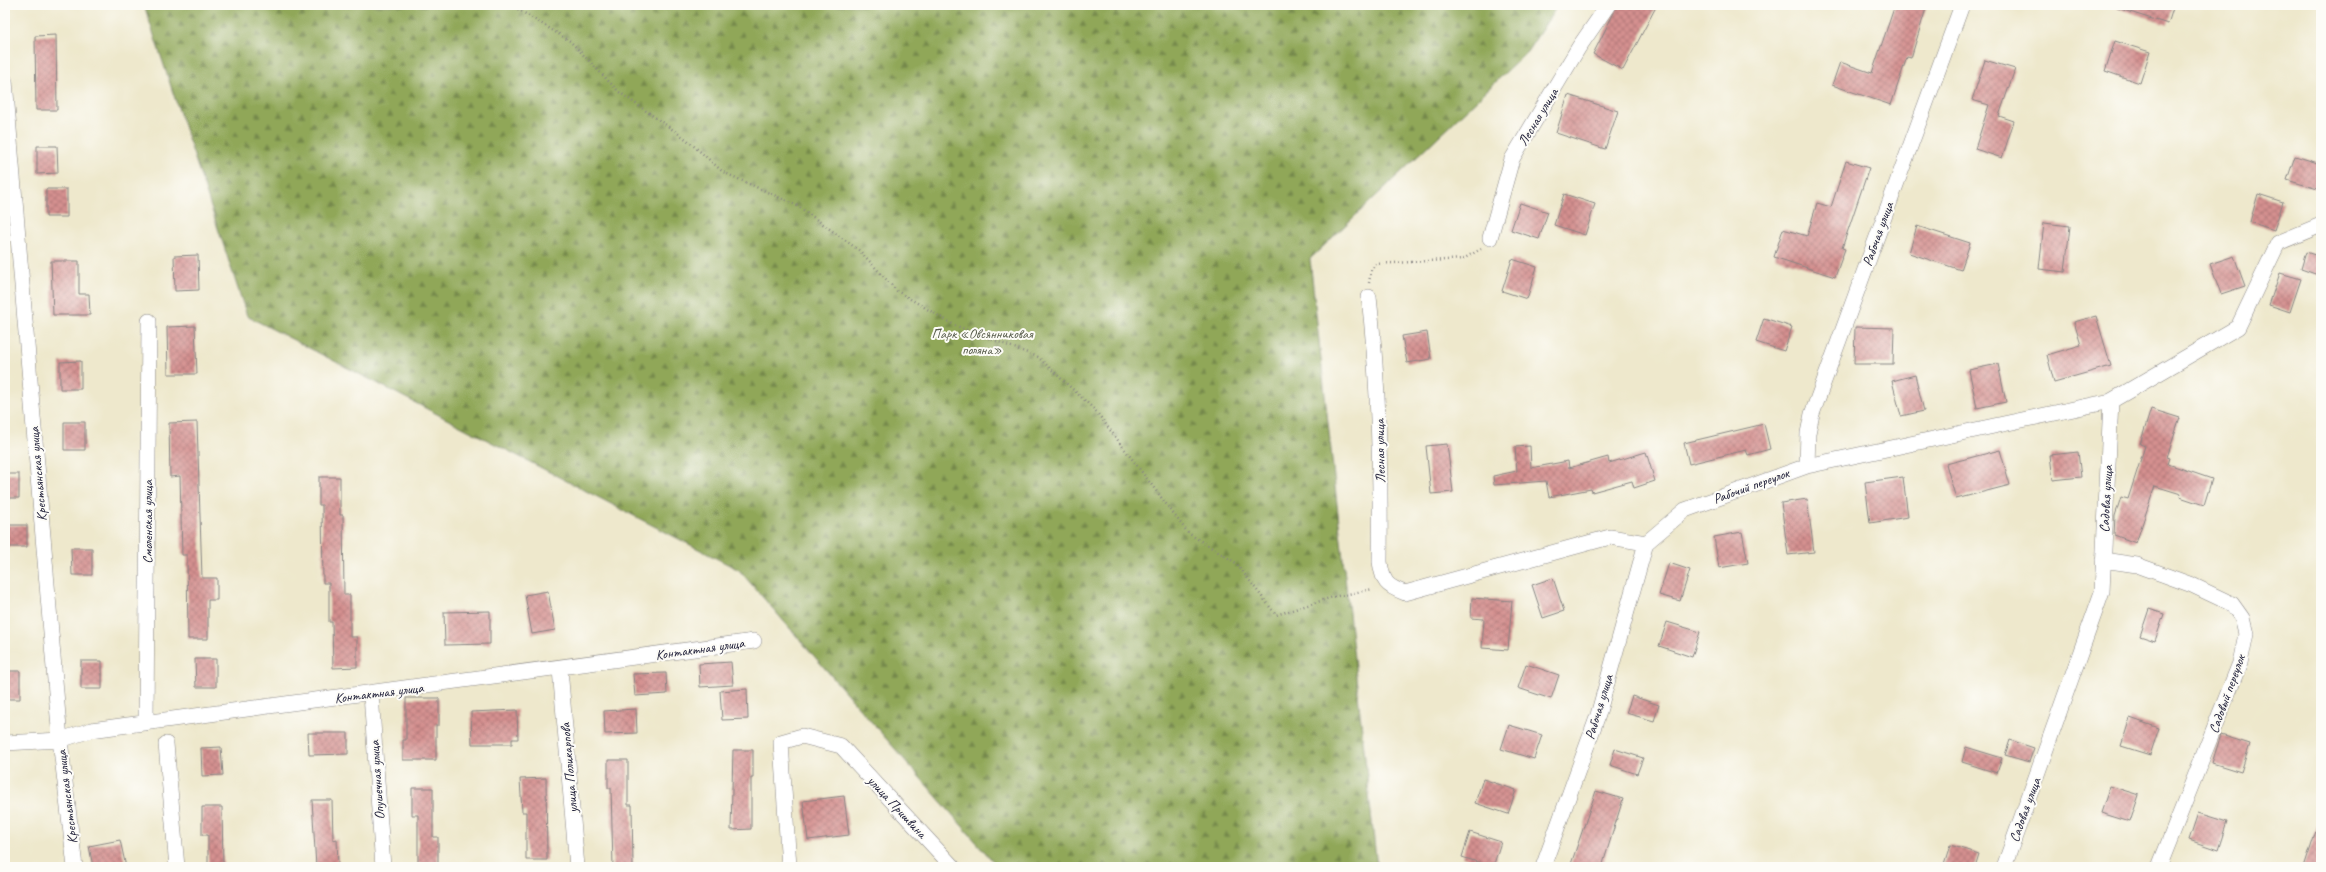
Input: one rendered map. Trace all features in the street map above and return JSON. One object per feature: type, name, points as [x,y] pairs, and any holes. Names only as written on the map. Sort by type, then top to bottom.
[{"type":"street","name":"Лесная улица","points":[[1490,238],[1512,159],[1579,47],[1608,5]]},
{"type":"street","name":"Рабочая улица","points":[[1807,466],[1808,433],[1812,414],[1962,5]]},
{"type":"street","name":"Крестьянская улица","points":[[5,80],[60,740],[75,867]]},
{"type":"street","points":[[2111,401],[2238,327],[2278,243],[2321,225]]},
{"type":"street","name":"Лесная улица","points":[[1369,297],[1376,364],[1381,453],[1380,562],[1382,576],[1390,588]]},
{"type":"street","name":"Смоленская улица","points":[[146,722],[149,320]]},
{"type":"street","name":"Рабочий переулок","points":[[1646,543],[1685,510],[1807,466],[2111,401]]},
{"type":"street","name":"Садовая улица","points":[[2004,867],[2102,592],[2111,401]]},
{"type":"street","points":[[1390,588],[1405,593],[1610,537],[1646,543]]},
{"type":"street","name":"Рабочая улица","points":[[1543,867],[1598,715],[1646,543]]},
{"type":"street","name":"Садовый переулок","points":[[2103,560],[2137,565],[2192,585],[2232,604],[2242,618],[2246,634],[2240,663],[2159,867]]},
{"type":"street","name":"Контактная улица","points":[[5,743],[60,740],[91,730],[146,722],[560,669],[754,641]]},
{"type":"street","name":"улица Поликарпова","points":[[560,669],[577,867]]},
{"type":"street","name":"Опушечная улица","points":[[371,694],[383,867]]},
{"type":"street","name":"улица Пришвина","points":[[789,867],[781,742],[802,736],[841,746],[953,867]]},
{"type":"street","points":[[166,744],[177,867]]},
{"type":"path","points":[[511,5],[570,42],[619,92],[686,138],[723,172],[798,206],[860,251],[897,291],[954,325],[1038,357],[1096,410],[1188,533],[1236,564],[1276,615],[1361,590],[1390,588]]},
{"type":"path","points":[[1369,297],[1371,270],[1376,264],[1463,259],[1478,252],[1490,238]]},
{"type":"green space","name":"Парк «Овсянниковая поляна»","points":[[144,5],[1558,5],[1527,52],[1310,259],[1377,867],[998,867],[739,570],[247,316]]},
{"type":"building","points":[[1618,5],[1657,5],[1623,70],[1593,54]]},
{"type":"building","points":[[1895,5],[1927,5],[1911,58],[1907,57],[1891,105],[1832,85],[1840,62],[1872,73]]},
{"type":"building","points":[[2117,5],[2174,5],[2168,24],[2117,8]]},
{"type":"building","points":[[56,35],[57,110],[36,110],[35,36]]},
{"type":"building","points":[[2115,41],[2150,52],[2140,83],[2105,71]]},
{"type":"building","points":[[1985,60],[2015,69],[1999,116],[2014,121],[2002,158],[1975,149],[1989,105],[1972,100]]},
{"type":"building","points":[[1568,95],[1618,111],[1605,149],[1556,133]]},
{"type":"building","points":[[37,146],[57,146],[58,173],[37,174]]},
{"type":"building","points":[[2295,156],[2321,164],[2321,190],[2287,180]]},
{"type":"building","points":[[1846,161],[1869,168],[1842,248],[1845,249],[1835,277],[1774,257],[1783,229],[1807,236],[1817,203],[1831,207]]},
{"type":"building","points":[[46,189],[67,189],[67,217],[46,217]]},
{"type":"building","points":[[1564,194],[1595,204],[1585,235],[1554,225]]},
{"type":"building","points":[[2258,194],[2283,202],[2274,230],[2250,222]]},
{"type":"building","points":[[1520,203],[1548,212],[1539,239],[1511,230]]},
{"type":"building","points":[[2044,223],[2070,226],[2065,272],[2039,269]]},
{"type":"building","points":[[1917,226],[1970,243],[1961,270],[1909,253]]},
{"type":"building","points":[[2306,252],[2321,257],[2321,276],[2301,269]]},
{"type":"building","points":[[198,255],[199,290],[175,291],[174,256]]},
{"type":"building","points":[[2234,256],[2245,286],[2221,294],[2210,264]]},
{"type":"building","points":[[1512,259],[1537,267],[1527,299],[1502,291]]},
{"type":"building","points":[[51,261],[79,261],[79,294],[89,294],[90,315],[53,315]]},
{"type":"building","points":[[2280,273],[2301,279],[2290,312],[2269,305]]},
{"type":"building","points":[[2096,316],[2111,366],[2054,382],[2047,355],[2081,345],[2074,322]]},
{"type":"building","points":[[1764,318],[1792,327],[1784,351],[1756,342]]},
{"type":"building","points":[[195,326],[197,374],[168,374],[167,327]]},
{"type":"building","points":[[1855,327],[1894,328],[1893,364],[1854,364]]},
{"type":"building","points":[[1427,332],[1431,359],[1407,363],[1402,336]]},
{"type":"building","points":[[81,361],[81,389],[60,389],[60,362]]},
{"type":"building","points":[[1998,364],[2006,402],[1977,408],[1969,370]]},
{"type":"building","points":[[1915,375],[1924,411],[1901,416],[1892,381]]},
{"type":"building","points":[[2151,409],[2180,418],[2167,457],[2170,458],[2168,464],[2212,479],[2204,505],[2180,497],[2181,494],[2155,486],[2136,543],[2114,535],[2115,516],[2121,497],[2128,499],[2145,446],[2140,444]]},
{"type":"building","points":[[64,422],[85,422],[85,450],[64,450]]},
{"type":"building","points":[[197,422],[202,578],[217,578],[217,600],[208,600],[208,639],[188,639],[187,555],[182,555],[180,476],[170,477],[169,423]]},
{"type":"building","points":[[1764,424],[1770,449],[1748,455],[1746,450],[1689,464],[1684,443]]},
{"type":"building","points":[[1447,444],[1453,492],[1431,494],[1426,446]]},
{"type":"building","points":[[1530,446],[1531,468],[1568,461],[1569,468],[1608,457],[1609,463],[1646,452],[1655,481],[1634,488],[1632,481],[1592,492],[1591,489],[1549,497],[1546,481],[1494,485],[1493,476],[1517,471],[1515,447]]},
{"type":"building","points":[[2000,450],[2010,485],[1956,499],[1946,464]]},
{"type":"building","points":[[2078,452],[2081,477],[2053,480],[2050,455]]},
{"type":"building","points":[[5,474],[19,474],[19,498],[5,498]]},
{"type":"building","points":[[319,477],[340,477],[340,515],[343,515],[344,595],[350,595],[350,637],[357,637],[357,667],[333,668],[332,622],[329,622],[329,583],[323,583],[322,505],[319,505]]},
{"type":"building","points":[[1903,477],[1908,517],[1870,523],[1865,482]]},
{"type":"building","points":[[1807,499],[1814,552],[1788,555],[1781,503]]},
{"type":"building","points":[[5,525],[27,525],[27,547],[5,547]]},
{"type":"building","points":[[1742,532],[1748,563],[1719,568],[1714,537]]},
{"type":"building","points":[[71,548],[92,548],[92,575],[72,575]]},
{"type":"building","points":[[1669,563],[1690,570],[1680,601],[1659,595]]},
{"type":"building","points":[[1553,578],[1564,611],[1543,618],[1532,585]]},
{"type":"building","points":[[548,591],[555,630],[532,634],[525,595]]},
{"type":"building","points":[[1472,598],[1512,601],[1508,650],[1482,648],[1484,619],[1471,618]]},
{"type":"building","points":[[2149,609],[2164,614],[2155,641],[2140,636]]},
{"type":"building","points":[[490,611],[490,644],[445,645],[444,612]]},
{"type":"building","points":[[1667,622],[1700,632],[1692,657],[1659,646]]},
{"type":"building","points":[[195,659],[216,659],[216,687],[196,687]]},
{"type":"building","points":[[81,661],[102,661],[102,689],[81,689]]},
{"type":"building","points":[[731,662],[733,685],[700,687],[699,664]]},
{"type":"building","points":[[1526,664],[1559,675],[1551,699],[1518,688]]},
{"type":"building","points":[[5,671],[20,671],[20,699],[5,699]]},
{"type":"building","points":[[666,673],[667,694],[635,696],[633,674]]},
{"type":"building","points":[[747,689],[748,719],[722,720],[720,691]]},
{"type":"building","points":[[1632,696],[1659,705],[1654,721],[1626,713]]},
{"type":"building","points":[[406,698],[439,698],[439,725],[436,725],[436,760],[403,760],[403,740],[406,740]]},
{"type":"building","points":[[636,709],[637,733],[605,734],[604,711]]},
{"type":"building","points":[[517,710],[518,739],[512,739],[512,744],[472,744],[471,712]]},
{"type":"building","points":[[2130,718],[2159,728],[2150,755],[2121,746]]},
{"type":"building","points":[[1509,725],[1542,735],[1534,759],[1501,749]]},
{"type":"building","points":[[308,733],[348,733],[348,754],[309,755]]},
{"type":"building","points":[[2221,735],[2250,744],[2241,772],[2212,763]]},
{"type":"building","points":[[2010,740],[2034,748],[2029,762],[2005,755]]},
{"type":"building","points":[[221,747],[223,775],[202,776],[201,748]]},
{"type":"building","points":[[1966,747],[2002,758],[1997,773],[1962,762]]},
{"type":"building","points":[[1615,749],[1643,758],[1637,774],[1610,765]]},
{"type":"building","points":[[733,750],[753,750],[753,778],[751,778],[751,829],[731,830]]},
{"type":"building","points":[[608,760],[628,760],[628,805],[632,805],[633,867],[613,867],[611,788],[608,788]]},
{"type":"building","points":[[546,778],[547,860],[526,860],[526,812],[522,812],[520,779]]},
{"type":"building","points":[[1483,779],[1516,790],[1508,814],[1475,803]]},
{"type":"building","points":[[2110,786],[2139,795],[2130,822],[2101,813]]},
{"type":"building","points":[[412,788],[433,788],[433,837],[438,837],[438,864],[418,864],[418,815],[412,815]]},
{"type":"building","points":[[1596,791],[1623,799],[1602,867],[1570,867]]},
{"type":"building","points":[[844,796],[849,835],[808,840],[803,801]]},
{"type":"building","points":[[312,800],[332,800],[333,840],[337,839],[338,866],[316,867]]},
{"type":"building","points":[[202,807],[222,807],[223,867],[208,867],[208,835],[202,835]]},
{"type":"building","points":[[2198,813],[2227,822],[2218,850],[2189,840]]},
{"type":"building","points":[[2318,824],[2321,825],[2321,867],[2304,867]]},
{"type":"building","points":[[1470,832],[1501,842],[1493,867],[1462,857]]},
{"type":"building","points":[[120,840],[126,867],[93,867],[89,846]]},
{"type":"building","points":[[1950,845],[1979,854],[1975,867],[1943,867]]}]
